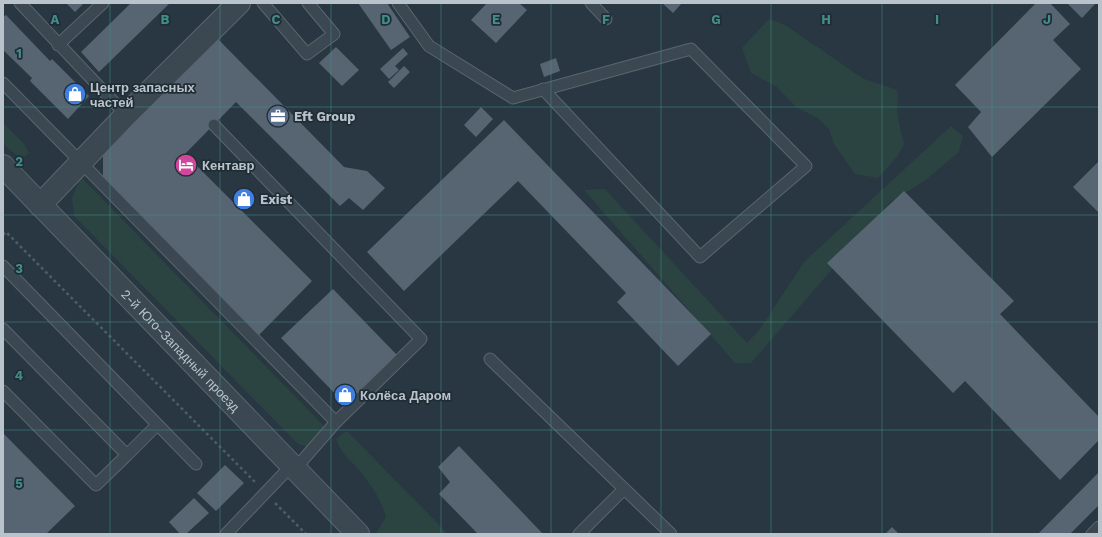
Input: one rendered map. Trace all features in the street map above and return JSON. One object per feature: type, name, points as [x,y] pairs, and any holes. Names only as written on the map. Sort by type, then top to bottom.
[{"type":"street","points":[[40,205],[126,115],[170,77],[239,3]]},
{"type":"street","name":"2-й Юго-Западный проезд","points":[[4,170],[40,205],[358,534]]},
{"type":"lane","points":[[20,3],[58,45],[126,115]]},
{"type":"lane","points":[[58,45],[104,3]]},
{"type":"lane","points":[[263,3],[307,54],[334,34],[308,3]]},
{"type":"lane","points":[[398,3],[429,46],[513,98],[543,89],[692,49],[806,166],[700,257],[543,89]]},
{"type":"lane","points":[[591,3],[606,19]]},
{"type":"lane","points":[[3,83],[336,422]]},
{"type":"lane","points":[[214,125],[421,339],[336,422],[294,467],[226,534]]},
{"type":"lane","points":[[5,273],[196,464]]},
{"type":"lane","points":[[3,329],[127,455]]},
{"type":"lane","points":[[490,359],[671,534]]},
{"type":"lane","points":[[3,391],[96,485],[157,425]]},
{"type":"lane","points":[[579,534],[624,489]]},
{"type":"lane","points":[[1092,534],[1099,527]]},
{"type":"path","points":[[3,229],[306,534]]},
{"type":"path","points":[[3,235],[6,232]]},
{"type":"green space","points":[[769,19],[785,25],[864,79],[897,90],[897,113],[904,144],[897,157],[878,178],[855,174],[834,144],[829,129],[819,119],[796,107],[777,87],[751,73],[742,48]]},
{"type":"green space","points":[[3,123],[24,144],[29,153],[21,159],[3,144]]},
{"type":"green space","points":[[951,126],[963,136],[959,152],[923,182],[890,202],[751,363],[735,363],[584,190],[605,189],[747,343],[760,329],[804,262]]},
{"type":"green space","points":[[81,177],[328,430],[308,447],[298,444],[74,216],[72,198]]},
{"type":"green space","points":[[347,431],[448,534],[376,533],[386,517],[371,485],[345,455],[338,444],[336,439]]},
{"type":"building","points":[[66,3],[84,3],[75,12]]},
{"type":"building","points":[[131,3],[170,3],[99,72],[81,52]]},
{"type":"building","points":[[358,3],[387,3],[410,37],[391,50]]},
{"type":"building","points":[[487,3],[519,3],[527,10],[496,43],[471,20]]},
{"type":"building","points":[[662,3],[682,3],[673,13]]},
{"type":"building","points":[[1036,3],[1050,3],[1070,24],[1053,40],[1081,69],[992,157],[968,127],[981,112],[955,85]]},
{"type":"building","points":[[1067,3],[1096,3],[1082,18]]},
{"type":"building","points":[[6,15],[50,61],[52,59],[89,96],[68,119],[30,81],[32,78],[3,50],[3,17]]},
{"type":"building","points":[[216,37],[344,167],[367,171],[385,188],[363,210],[349,198],[340,206],[236,102],[185,154],[312,281],[259,335],[103,179],[103,151]]},
{"type":"building","points":[[336,47],[359,70],[342,86],[319,63]]},
{"type":"building","points":[[403,48],[408,54],[395,66],[399,70],[389,79],[380,69]]},
{"type":"building","points":[[556,58],[560,71],[544,77],[540,64]]},
{"type":"building","points":[[404,66],[410,72],[394,88],[388,82]]},
{"type":"building","points":[[481,107],[493,119],[476,137],[464,125]]},
{"type":"building","points":[[504,120],[711,334],[678,366],[617,302],[626,293],[518,181],[404,291],[367,252]]},
{"type":"building","points":[[1099,161],[1099,213],[1073,187]]},
{"type":"building","points":[[904,191],[1014,301],[1000,314],[1099,417],[1099,440],[1060,480],[965,381],[953,393],[827,263]]},
{"type":"building","points":[[333,289],[397,355],[346,405],[281,338]]},
{"type":"building","points":[[3,433],[75,506],[46,534],[3,534]]},
{"type":"building","points":[[459,446],[543,534],[478,534],[439,494],[450,482],[438,467]]},
{"type":"building","points":[[225,465],[244,483],[216,511],[197,493]]},
{"type":"building","points":[[1099,472],[1099,505],[1070,534],[1038,534]]},
{"type":"building","points":[[194,498],[209,513],[186,534],[180,534],[169,522]]},
{"type":"building","points":[[892,527],[899,534],[885,534]]},
{"type":"place","name":"Центр запасных частей","points":[[75,94]]},
{"type":"place","name":"Eft Group","points":[[278,116]]},
{"type":"place","name":"Кентавр","points":[[186,165]]},
{"type":"place","name":"Exist","points":[[244,199]]},
{"type":"place","name":"Колёса Даром","points":[[345,395]]}]
